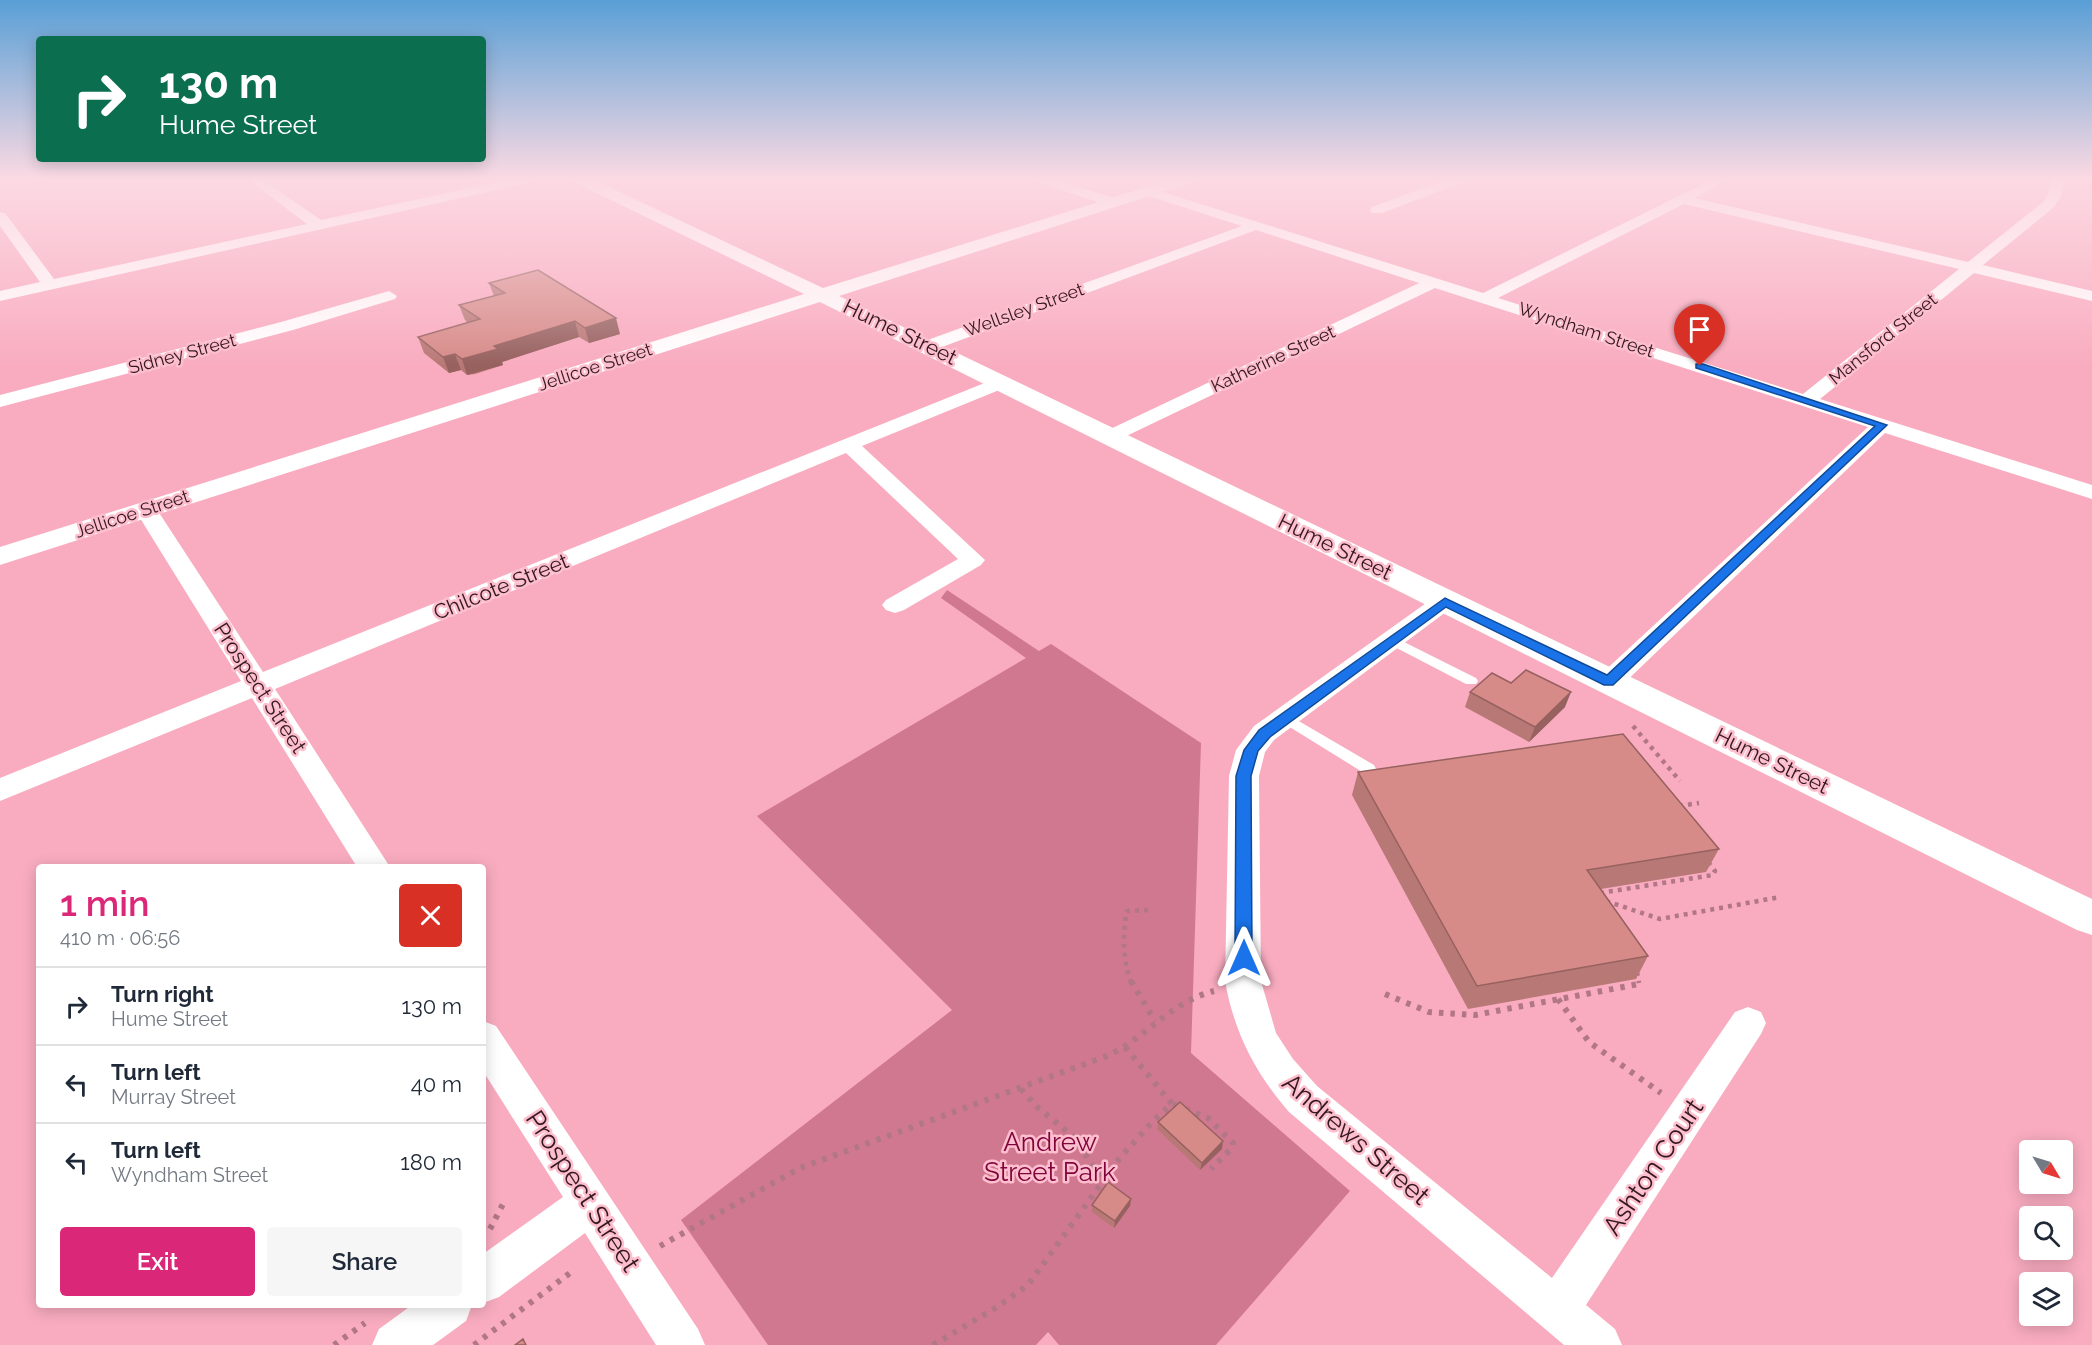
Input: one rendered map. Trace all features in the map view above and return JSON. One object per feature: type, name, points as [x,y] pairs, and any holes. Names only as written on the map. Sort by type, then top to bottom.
[{"type":"street","points":[[18,241],[50,285]]},
{"type":"street","points":[[0,296],[248,241]]},
{"type":"street","name":"Hume Street","points":[[709,241],[1002,382],[1445,602],[2092,918]]},
{"type":"street","name":"Jellicoe Street","points":[[0,556],[991,241]]},
{"type":"street","name":"Wellsley Street","points":[[928,346],[1215,241]]},
{"type":"street","name":"Wyndham Street","points":[[1302,241],[2092,492]]},
{"type":"street","points":[[1485,298],[1599,241]]},
{"type":"street","points":[[1860,241],[2092,296]]},
{"type":"street","name":"Mansford Street","points":[[1806,401],[2004,241]]},
{"type":"street","name":"Katherine Street","points":[[1111,436],[1434,282]]},
{"type":"street","name":"Sidney Street","points":[[0,401],[287,326],[368,308],[389,296]]},
{"type":"street","name":"Chilcote Street","points":[[0,790],[850,446],[1002,382]]},
{"type":"street","points":[[1609,682],[1882,425]]},
{"type":"street","points":[[850,446],[973,560],[895,605]]},
{"type":"street","name":"Prospect Street","points":[[146,510],[372,864]]},
{"type":"street","name":"Andrews Street","points":[[1445,602],[1285,718],[1257,741],[1246,762],[1244,776],[1246,1006],[1254,1031],[1267,1055],[1283,1078],[1303,1099],[1599,1345]]},
{"type":"street","name":"Ashton Court","points":[[1557,1310],[1748,1023]]},
{"type":"street","name":"Prospect Street","points":[[486,1043],[682,1345]]},
{"type":"street","points":[[486,1279],[589,1204]]},
{"type":"street","points":[[395,1345],[446,1308]]},
{"type":"lane","points":[[1392,640],[1471,681]]},
{"type":"lane","points":[[1285,718],[1369,769]]},
{"type":"path","points":[[1627,718],[1680,781]]},
{"type":"path","points":[[1677,806],[1699,803]]},
{"type":"path","points":[[1700,853],[1715,871],[1713,875],[1596,893],[1595,897],[1660,919],[1780,897]]},
{"type":"path","points":[[1151,910],[1127,911],[1122,944],[1130,982],[1140,1002],[1156,1022]]},
{"type":"path","points":[[1385,994],[1429,1011],[1475,1015],[1639,984],[1640,978],[1634,968]]},
{"type":"path","points":[[660,1246],[689,1232],[764,1185],[800,1167],[1077,1070],[1125,1047],[1170,1009],[1188,999],[1217,990],[1245,989]]},
{"type":"path","points":[[1558,999],[1589,1042],[1689,1112]]},
{"type":"path","points":[[1125,1047],[1172,1104],[1208,1118],[1231,1138],[1232,1148],[1211,1169]]},
{"type":"path","points":[[1021,1089],[1036,1106],[1074,1137],[1104,1182]]},
{"type":"path","points":[[933,1345],[997,1307],[1028,1285],[1137,1138],[1172,1104]]},
{"type":"path","points":[[486,1233],[493,1225],[506,1200]]},
{"type":"path","points":[[474,1345],[570,1273]]},
{"type":"green space","name":"Andrew Street Park","points":[[947,590],[1039,651],[1051,644],[1201,743],[1191,1053],[1350,1191],[1216,1345],[1059,1345],[1048,1332],[1036,1345],[768,1345],[681,1220],[952,1010],[757,816],[1026,658],[941,598]]},
{"type":"building","points":[[538,270],[616,318],[585,328],[575,321],[494,346],[498,349],[462,359],[455,354],[443,357],[418,337],[480,319],[459,305],[505,293],[489,283]]},
{"type":"building","points":[[1526,670],[1571,692],[1535,727],[1470,692],[1492,673],[1511,683]]},
{"type":"building","points":[[1623,734],[1719,849],[1587,870],[1648,956],[1477,986],[1358,772]]},
{"type":"building","points":[[1180,1102],[1223,1141],[1202,1163],[1158,1122]]},
{"type":"building","points":[[1108,1182],[1131,1199],[1115,1221],[1092,1205]]},
{"type":"building","points":[[523,1339],[526,1345],[515,1345]]},
{"type":"route","points":[[1244,958],[1244,776],[1251,750],[1264,734],[1445,602],[1609,682],[1882,425],[1700,366]]}]
